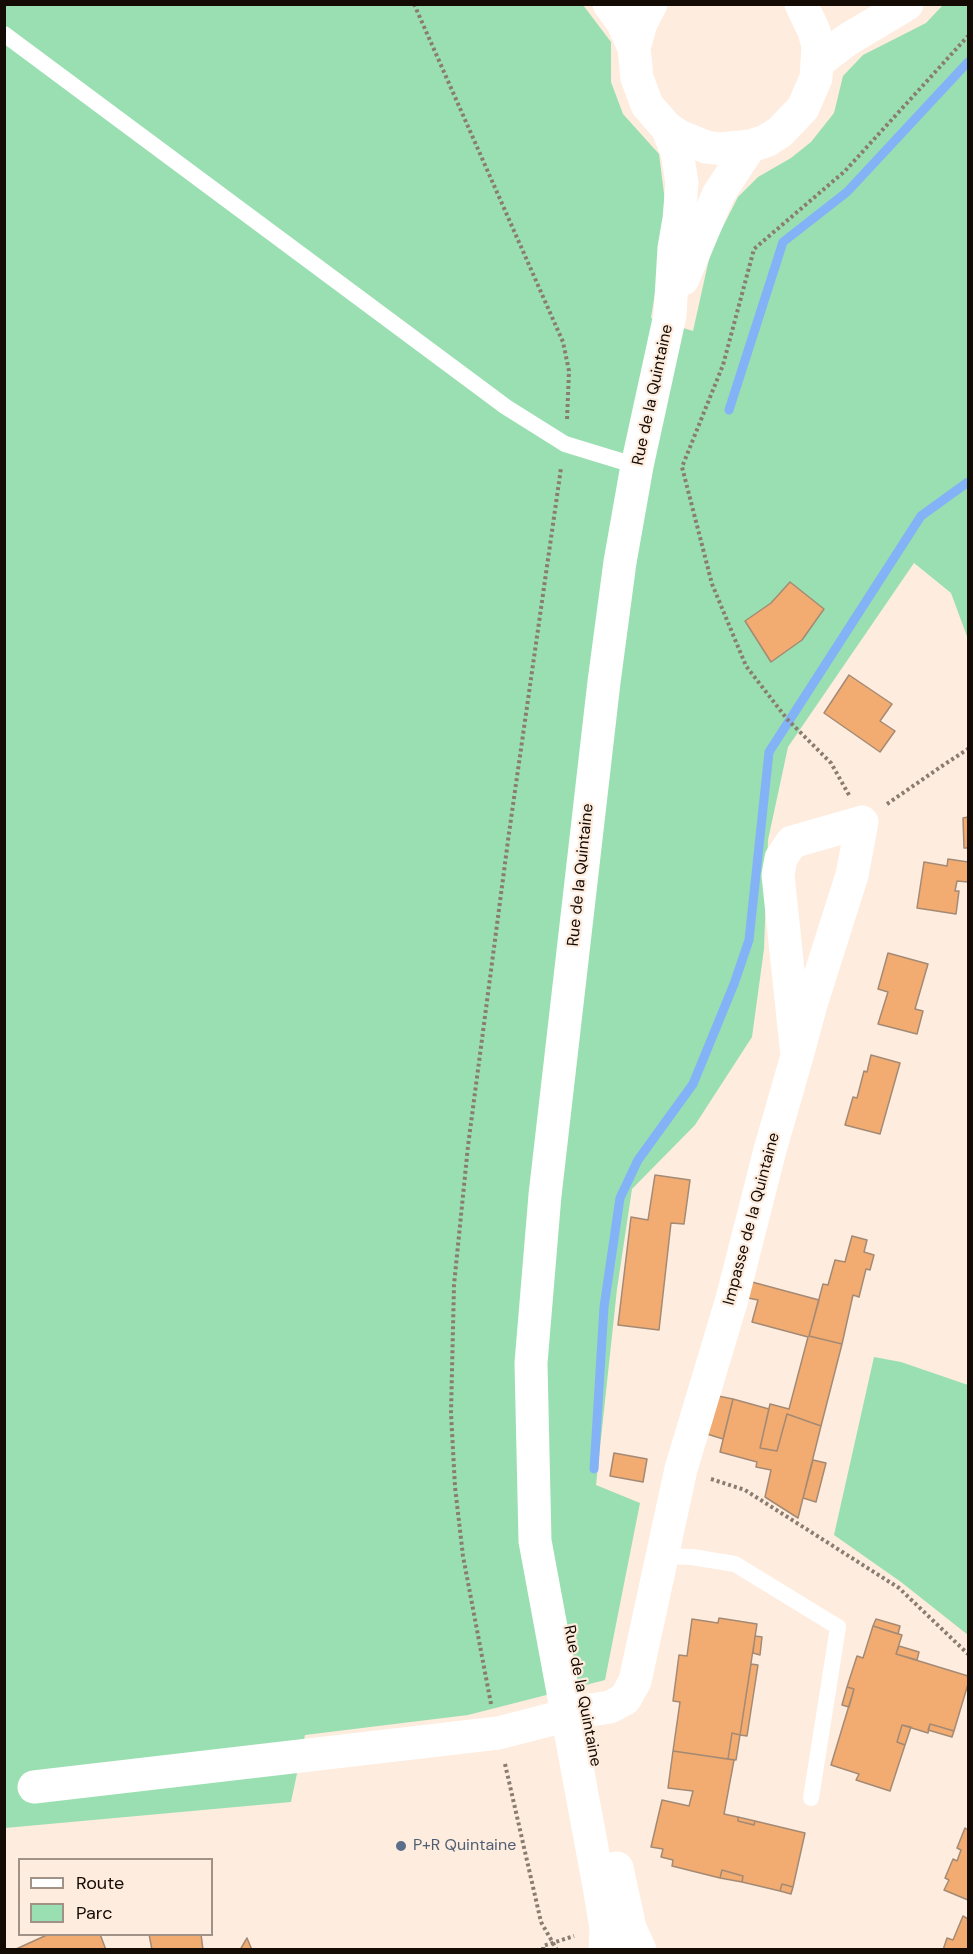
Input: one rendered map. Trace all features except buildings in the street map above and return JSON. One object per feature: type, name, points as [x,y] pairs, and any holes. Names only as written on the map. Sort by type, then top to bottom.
[{"type":"main road","points":[[609,4],[623,23],[634,48]]},
{"type":"main road","points":[[651,4],[641,23],[634,48],[634,63],[641,92],[647,105],[667,128],[679,136],[706,147],[721,149],[750,146],[766,141],[780,132],[803,108],[816,78],[818,46],[814,31],[801,4]]},
{"type":"main road","points":[[818,62],[847,40],[907,4]]},
{"type":"main road","name":"Rue de la Quintaine","points":[[667,128],[677,152],[682,183],[674,248],[670,315]]},
{"type":"main road","name":"Rue de la Quintaine","points":[[635,1939],[576,1713],[535,1540],[531,1363],[545,1195],[592,780],[620,562],[637,466],[670,315],[694,249],[718,195],[750,146]]},
{"type":"main road","points":[[797,1056],[778,875],[781,858],[792,842],[862,822]]},
{"type":"main road","name":"Impasse de la Quintaine","points":[[34,1787],[498,1733],[576,1713],[610,1707],[625,1699],[635,1681],[681,1469],[732,1299],[812,1001],[852,875],[862,822]]},
{"type":"main road","name":"Rue de la Quintaine","points":[[576,1713],[606,1928],[605,1950]]},
{"type":"lane","points":[[4,34],[506,407],[565,444],[637,466]]},
{"type":"lane","points":[[662,1556],[692,1557],[735,1564],[838,1627],[811,1798]]},
{"type":"path","points":[[414,4],[563,342],[569,372],[565,444],[509,833],[458,1232],[454,1285],[451,1413],[455,1487],[463,1556],[477,1636],[541,1922],[557,1950]]},
{"type":"path","points":[[969,36],[845,171],[754,249],[723,365],[682,467],[712,584],[746,666],[787,719],[831,763],[862,822],[942,765],[969,749]]},
{"type":"path","points":[[681,1469],[746,1490],[899,1588],[969,1653]]},
{"type":"path","points":[[543,1950],[543,1946],[552,1944]]},
{"type":"green space","points":[[5,5],[583,5],[611,42],[611,82],[623,114],[659,154],[667,217],[651,318],[693,331],[711,250],[738,197],[758,177],[791,158],[811,142],[834,113],[843,76],[863,55],[926,23],[943,5],[968,5],[968,639],[951,593],[914,563],[788,747],[768,840],[764,949],[752,1037],[695,1125],[632,1189],[617,1289],[596,1485],[640,1503],[605,1680],[468,1715],[305,1735],[291,1802],[5,1828]]},
{"type":"green space","points":[[874,1357],[901,1362],[968,1385],[968,1635],[901,1582],[834,1535]]},
{"type":"waterway","points":[[729,410],[783,242],[847,192],[968,62]]},
{"type":"waterway","points":[[594,1469],[604,1307],[620,1198],[638,1160],[693,1084],[734,984],[749,940],[769,752],[921,516],[968,482]]},
{"type":"place","name":"P+R Quintaine","points":[[401,1846]]}]
